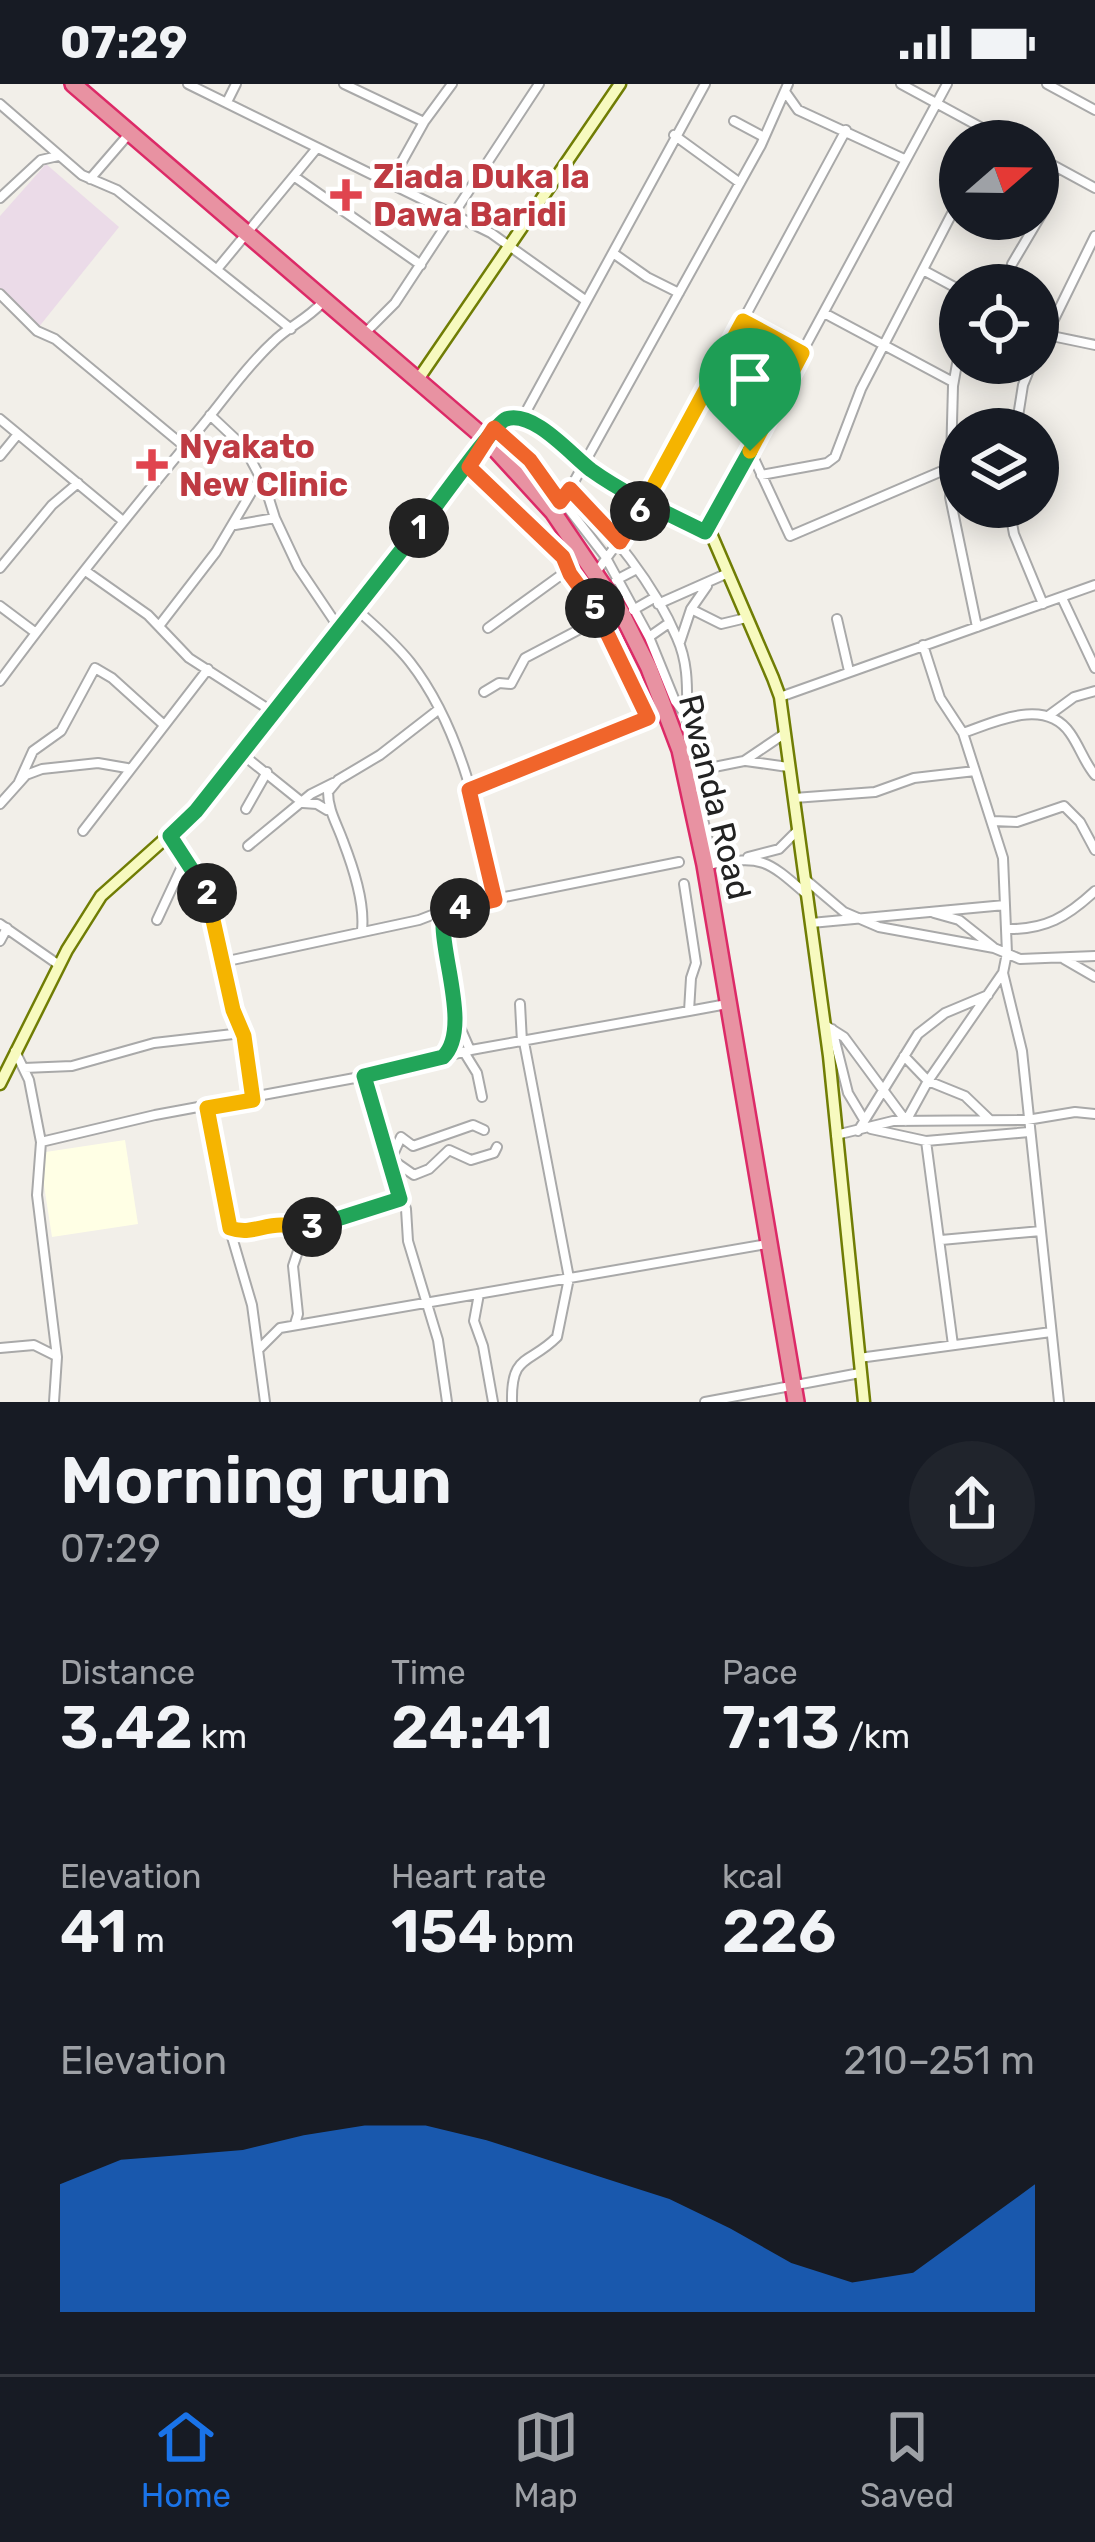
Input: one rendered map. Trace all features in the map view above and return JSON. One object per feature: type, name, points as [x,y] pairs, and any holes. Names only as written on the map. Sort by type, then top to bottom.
[{"type":"highway","name":"Rwanda Road","points":[[74,84],[417,381],[490,433],[557,507],[645,643],[680,750],[709,864],[728,1004],[795,1394]]},
{"type":"street","points":[[188,84],[509,246],[585,300]]},
{"type":"street","points":[[226,102],[236,84]]},
{"type":"street","points":[[344,84],[424,122]]},
{"type":"street","points":[[390,183],[452,84]]},
{"type":"street","points":[[363,334],[395,303],[539,84]]},
{"type":"street","points":[[417,381],[620,84]]},
{"type":"street","points":[[521,420],[705,84]]},
{"type":"street","points":[[901,84],[964,120]]},
{"type":"street","points":[[705,532],[947,84]]},
{"type":"street","points":[[1047,84],[1095,110]]},
{"type":"street","points":[[787,88],[798,110],[904,159]]},
{"type":"street","points":[[686,715],[645,643],[605,556],[557,507],[740,183],[787,88]]},
{"type":"street","points":[[0,104],[60,156],[90,179],[117,190],[291,329]]},
{"type":"street","points":[[734,121],[764,137]]},
{"type":"street","points":[[596,573],[644,502],[846,130]]},
{"type":"street","points":[[90,179],[129,134]]},
{"type":"street","points":[[674,135],[740,183]]},
{"type":"street","points":[[218,268],[317,148]]},
{"type":"street","points":[[0,198],[40,160],[60,156]]},
{"type":"street","points":[[1059,168],[1095,188]]},
{"type":"street","points":[[295,177],[421,265]]},
{"type":"street","points":[[1059,309],[1095,236]]},
{"type":"street","points":[[761,475],[832,460],[884,344],[939,239]]},
{"type":"street","points":[[1012,264],[1026,240]]},
{"type":"street","points":[[613,253],[679,293]]},
{"type":"street","points":[[1085,256],[1095,262]]},
{"type":"street","points":[[923,270],[939,279]]},
{"type":"street","points":[[0,294],[36,330],[56,339],[184,446]]},
{"type":"street","points":[[0,682],[184,446],[276,339],[303,324],[324,301]]},
{"type":"street","points":[[824,313],[939,374]]},
{"type":"street","points":[[743,321],[802,353]]},
{"type":"street","points":[[1059,337],[1095,345]]},
{"type":"street","points":[[210,416],[244,447],[298,567],[339,628]]},
{"type":"street","points":[[0,419],[123,520]]},
{"type":"street","points":[[0,1084],[59,965],[100,896],[196,811],[469,467],[490,433],[506,419],[521,420],[556,439],[582,463],[644,502],[705,532],[716,543],[780,697],[809,923],[828,1026],[843,1079],[863,1118]]},
{"type":"street","points":[[0,456],[18,434]]},
{"type":"street","points":[[750,451],[790,536],[939,473]]},
{"type":"street","points":[[469,467],[554,548],[601,619],[648,718]]},
{"type":"street","points":[[159,626],[229,529],[260,476]]},
{"type":"street","points":[[0,568],[52,505],[78,484]]},
{"type":"street","points":[[570,489],[620,542],[680,642],[709,864],[779,849],[797,831]]},
{"type":"street","points":[[229,529],[275,518]]},
{"type":"street","points":[[956,528],[977,627]]},
{"type":"street","points":[[1013,528],[1043,604]]},
{"type":"street","points":[[616,580],[637,569]]},
{"type":"street","points":[[488,628],[568,570]]},
{"type":"street","points":[[87,572],[126,597],[190,658],[273,712]]},
{"type":"street","points":[[633,610],[728,573]]},
{"type":"street","points":[[680,642],[691,609],[708,584]]},
{"type":"street","points":[[780,697],[1095,585]]},
{"type":"street","points":[[1062,598],[1095,668]]},
{"type":"street","points":[[0,606],[36,633]]},
{"type":"street","points":[[355,608],[413,666],[453,739],[495,900]]},
{"type":"street","points":[[691,609],[721,624],[746,618]]},
{"type":"street","points":[[484,692],[499,683],[511,684],[525,658],[601,619]]},
{"type":"street","points":[[837,619],[849,671]]},
{"type":"street","points":[[622,659],[669,623]]},
{"type":"street","points":[[907,1121],[928,1081],[1003,973],[1007,953],[1004,858],[962,733],[940,698],[923,645]]},
{"type":"street","points":[[0,804],[19,782],[32,751],[61,731],[95,668],[164,725]]},
{"type":"street","points":[[83,831],[208,668]]},
{"type":"street","points":[[1048,716],[1074,697],[1095,692]]},
{"type":"street","points":[[248,846],[438,710]]},
{"type":"street","points":[[469,790],[667,711]]},
{"type":"street","points":[[962,733],[1033,713],[1048,716],[1067,729],[1095,775]]},
{"type":"street","points":[[744,761],[784,734]]},
{"type":"street","points":[[241,753],[303,803],[317,804],[333,816]]},
{"type":"street","points":[[694,771],[744,761],[788,766]]},
{"type":"street","points":[[19,782],[42,769],[98,763],[128,768]]},
{"type":"street","points":[[792,798],[875,792],[914,778],[975,771]]},
{"type":"street","points":[[246,809],[267,772]]},
{"type":"street","points":[[338,780],[328,796],[362,908],[362,930]]},
{"type":"street","points":[[992,821],[1017,822],[1064,806],[1080,822],[1095,850]]},
{"type":"street","points":[[170,836],[206,891],[242,1033],[253,1100]]},
{"type":"street","points":[[744,858],[778,869],[805,893]]},
{"type":"street","points":[[158,920],[185,860]]},
{"type":"street","points":[[223,962],[679,862]]},
{"type":"street","points":[[803,878],[830,902],[880,928],[994,948],[1020,958],[1095,956]]},
{"type":"street","points":[[684,884],[696,963],[689,1011]]},
{"type":"street","points":[[1006,929],[1060,920],[1095,891]]},
{"type":"street","points":[[809,923],[1005,905]]},
{"type":"street","points":[[443,1057],[454,1043],[455,1016],[443,925],[456,908]]},
{"type":"street","points":[[923,911],[953,917],[994,948]]},
{"type":"street","points":[[0,941],[4,926],[59,965]]},
{"type":"street","points":[[1057,956],[1095,977]]},
{"type":"street","points":[[1003,973],[1022,1051],[1059,1402]]},
{"type":"street","points":[[857,1132],[928,1025],[989,994]]},
{"type":"street","points":[[512,1402],[512,1377],[521,1361],[557,1337],[569,1277],[523,1042],[520,1004]]},
{"type":"street","points":[[41,1142],[467,1051],[728,1004]]},
{"type":"street","points":[[455,1016],[482,1096]]},
{"type":"street","points":[[828,1026],[844,1036],[907,1121]]},
{"type":"street","points":[[828,1026],[864,1402]]},
{"type":"street","points":[[24,1068],[72,1066],[154,1043],[242,1033]]},
{"type":"street","points":[[15,1052],[24,1068],[41,1142],[37,1195],[57,1357],[54,1402]]},
{"type":"street","points":[[904,1056],[928,1081],[965,1096],[991,1120]]},
{"type":"street","points":[[364,1076],[406,1210],[408,1241],[439,1343],[447,1402]]},
{"type":"street","points":[[207,1108],[230,1228],[252,1305],[266,1402]]},
{"type":"street","points":[[836,1135],[907,1121],[1095,1114]]},
{"type":"street","points":[[391,1159],[401,1137],[413,1146],[472,1125],[484,1130]]},
{"type":"street","points":[[870,1128],[926,1141],[1029,1132]]},
{"type":"street","points":[[926,1141],[952,1345]]},
{"type":"street","points":[[391,1159],[414,1175],[430,1169],[449,1150],[471,1160],[494,1154],[496,1147]]},
{"type":"street","points":[[292,1326],[298,1318],[293,1266],[304,1233],[400,1199]]},
{"type":"street","points":[[230,1228],[244,1233],[281,1225],[310,1228]]},
{"type":"street","points":[[941,1240],[1041,1231]]},
{"type":"street","points":[[259,1348],[277,1329],[769,1244]]},
{"type":"street","points":[[480,1293],[474,1321],[493,1402]]},
{"type":"street","points":[[859,1358],[1051,1332]]},
{"type":"street","points":[[0,1348],[34,1345],[57,1357]]},
{"type":"street","points":[[705,1402],[795,1394],[860,1373]]},
{"type":"shaded area","points":[[46,164],[119,227],[38,328],[0,292],[0,216]]},
{"type":"shaded area","points":[[125,1140],[138,1224],[52,1237],[39,1153]]},
{"type":"place","name":"Ziada Duka la Dawa Baridi","points":[[346,195]]},
{"type":"place","name":"Nyakato New Clinic","points":[[152,465]]},
{"type":"route","points":[[750,451],[705,532],[644,502],[591,470],[541,429],[506,419],[494,428],[469,467],[196,811],[170,836],[210,901],[233,1010],[244,1036],[253,1100],[207,1108],[230,1228],[244,1233],[281,1225],[310,1228],[400,1199],[364,1076],[443,1057],[454,1043],[443,925],[456,908],[495,900],[469,790],[648,718],[601,619],[563,557],[469,467],[486,439],[494,428],[502,433],[530,460],[560,502],[570,489],[620,542],[636,518],[644,502],[668,459],[688,419],[743,321],[802,353],[750,451]]}]
